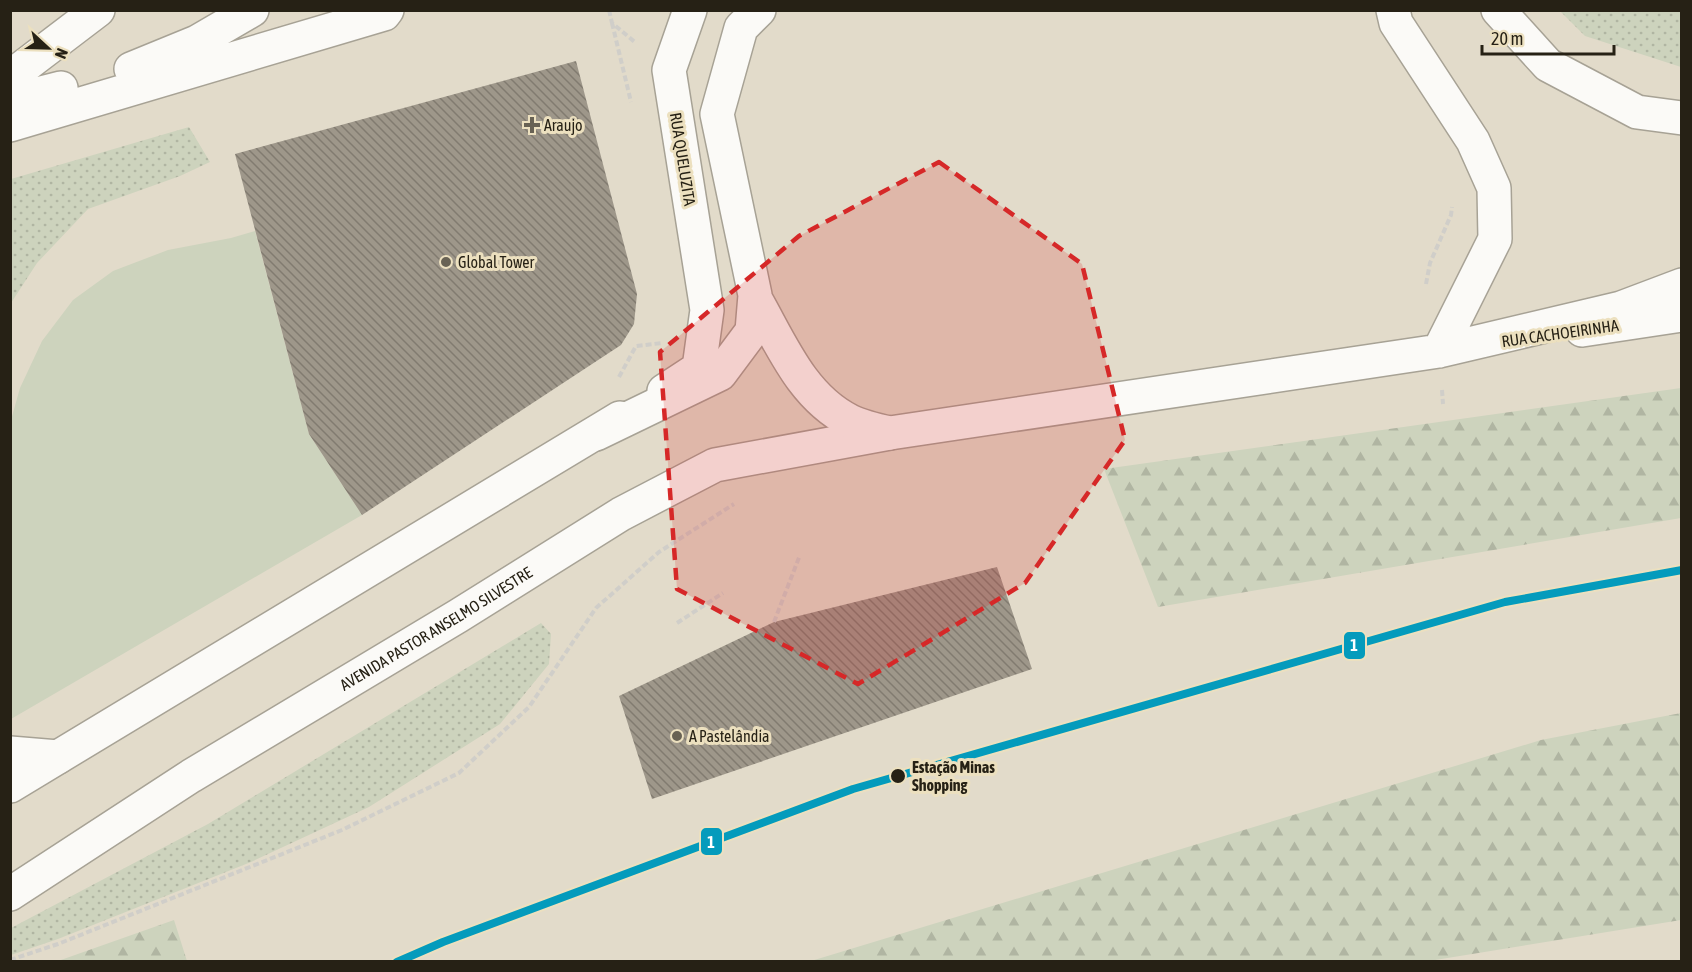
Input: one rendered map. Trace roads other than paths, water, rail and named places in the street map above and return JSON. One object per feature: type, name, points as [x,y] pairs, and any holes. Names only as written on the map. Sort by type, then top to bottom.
[{"type":"main road","points":[[10,77],[98,10]]},
{"type":"main road","points":[[10,101],[142,66],[197,42],[252,10]]},
{"type":"main road","points":[[10,125],[384,14],[387,10]]},
{"type":"main road","name":"RUA QUELUZITA","points":[[596,434],[699,368],[707,310],[669,70],[690,10]]},
{"type":"main road","points":[[10,786],[596,434],[720,374],[752,331],[755,298],[717,114],[741,28],[759,10]]},
{"type":"main road","points":[[1393,10],[1396,23],[1473,141],[1494,188],[1495,239],[1439,351]]},
{"type":"main road","points":[[1498,10],[1548,65],[1637,112],[1682,118]]},
{"type":"main road","points":[[1439,351],[1621,308],[1682,285]]},
{"type":"main road","points":[[755,298],[797,374],[813,394],[850,421],[890,433]]},
{"type":"main road","name":"RUA CACHOEIRINHA","points":[[1439,351],[1682,315]]},
{"type":"main road","name":"AVENIDA PASTOR ANSELMO SILVESTRE","points":[[10,894],[191,776],[458,616],[621,514],[715,465],[890,433],[1439,351]]},
{"type":"main road","points":[[10,753],[58,757]]},
{"type":"place","name":"Araujo","points":[[532,125]]},
{"type":"place","name":"Global Tower","points":[[446,262]]},
{"type":"place","name":"A Pastelândia","points":[[677,736]]},
{"type":"place","name":"Estação Minas Shopping","points":[[898,776]]}]
